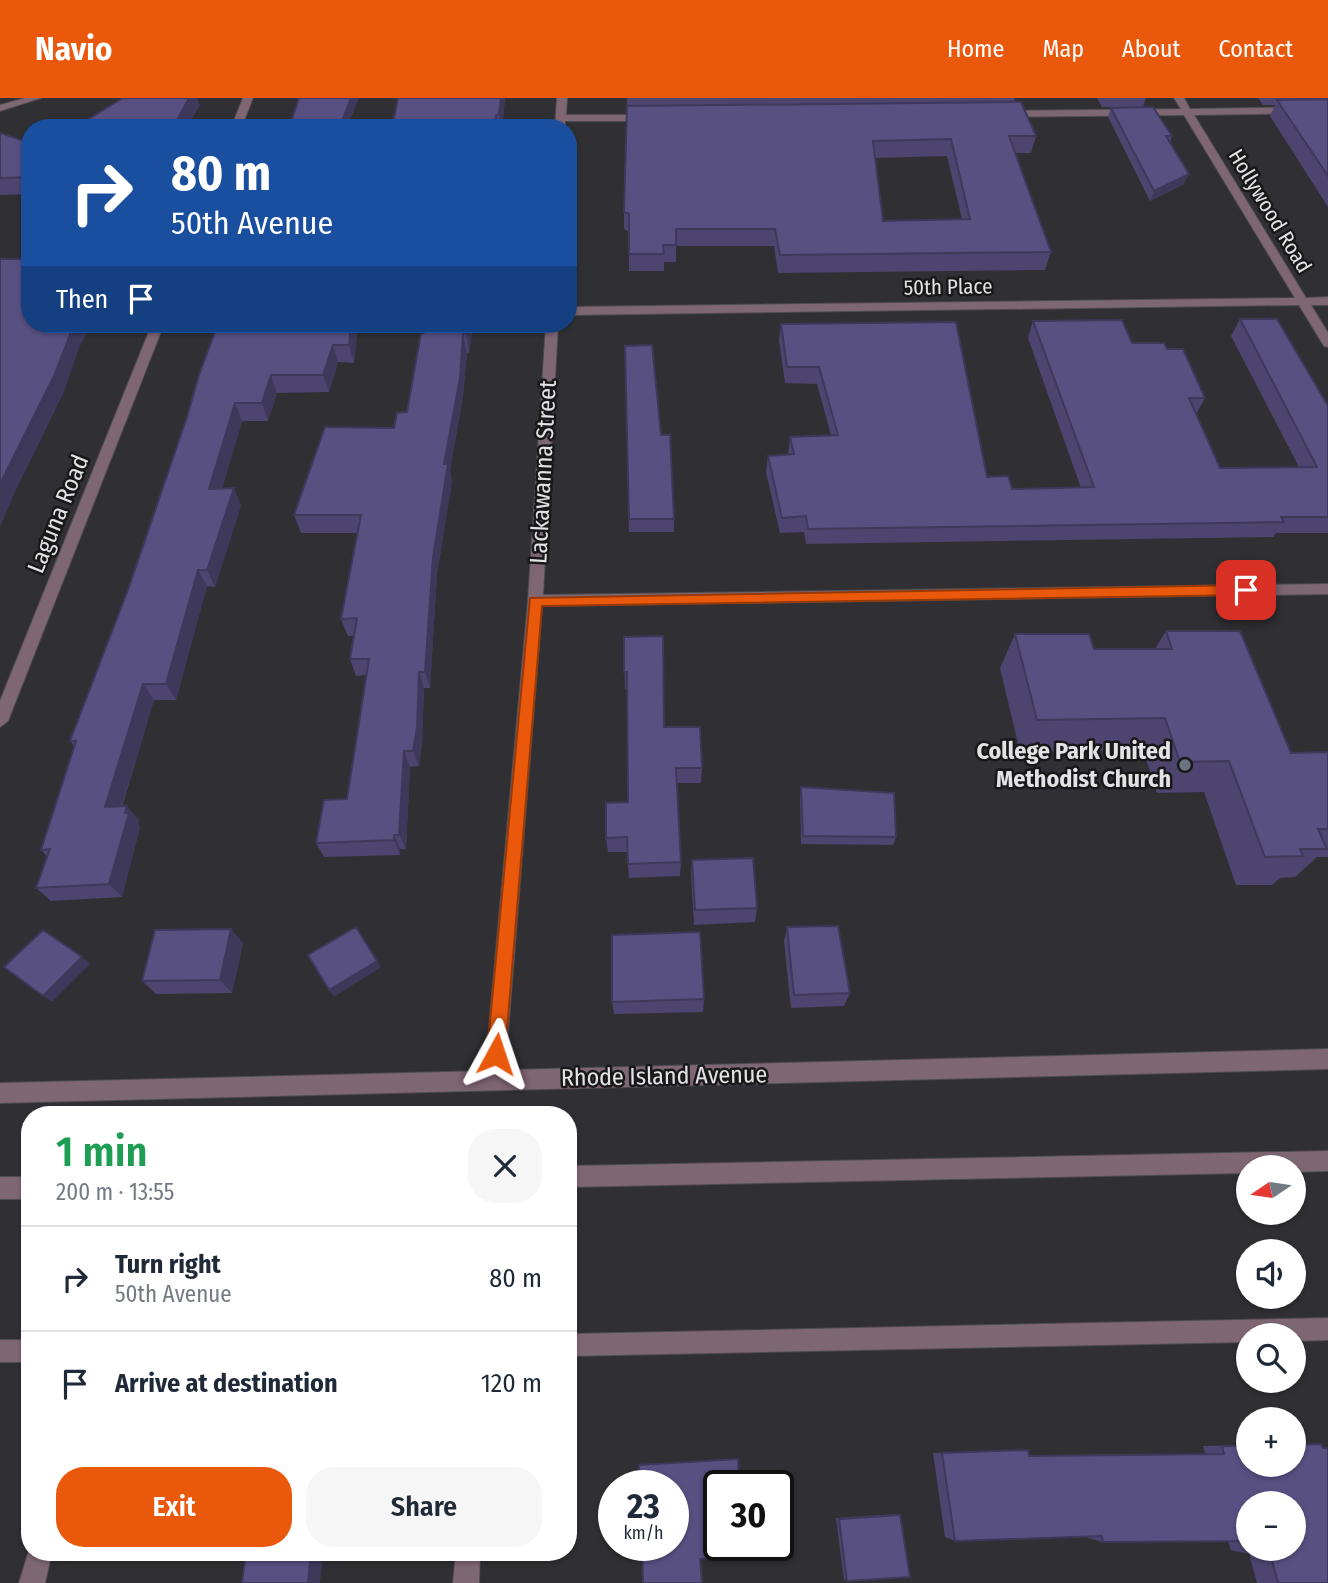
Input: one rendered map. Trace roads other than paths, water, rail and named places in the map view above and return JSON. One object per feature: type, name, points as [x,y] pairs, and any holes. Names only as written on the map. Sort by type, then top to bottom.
[{"type":"street","points":[[0,108],[36,98]]},
{"type":"street","points":[[240,119],[248,98]]},
{"type":"street","points":[[560,119],[562,98]]},
{"type":"street","name":"Hollywood Road","points":[[1180,98],[1328,344]]},
{"type":"street","points":[[992,114],[1328,110]]},
{"type":"street","points":[[577,122],[658,117]]},
{"type":"street","name":"50th Place","points":[[577,311],[1328,301]]},
{"type":"street","name":"Laguna Road","points":[[0,721],[154,333]]},
{"type":"street","name":"Lackawanna Street","points":[[494,1081],[535,601],[551,333]]},
{"type":"street","points":[[535,601],[1328,589]]},
{"type":"street","name":"Rhode Island Avenue","points":[[0,1093],[1328,1059]]},
{"type":"street","points":[[577,1177],[1328,1161]]},
{"type":"street","points":[[0,1188],[21,1188]]},
{"type":"street","points":[[577,1345],[1328,1329]]},
{"type":"street","points":[[0,1351],[21,1351]]},
{"type":"street","points":[[32,1583],[38,1561]]},
{"type":"street","points":[[466,1583],[467,1561]]},
{"type":"place","name":"College Park United Methodist Church","points":[[1185,765]]}]
